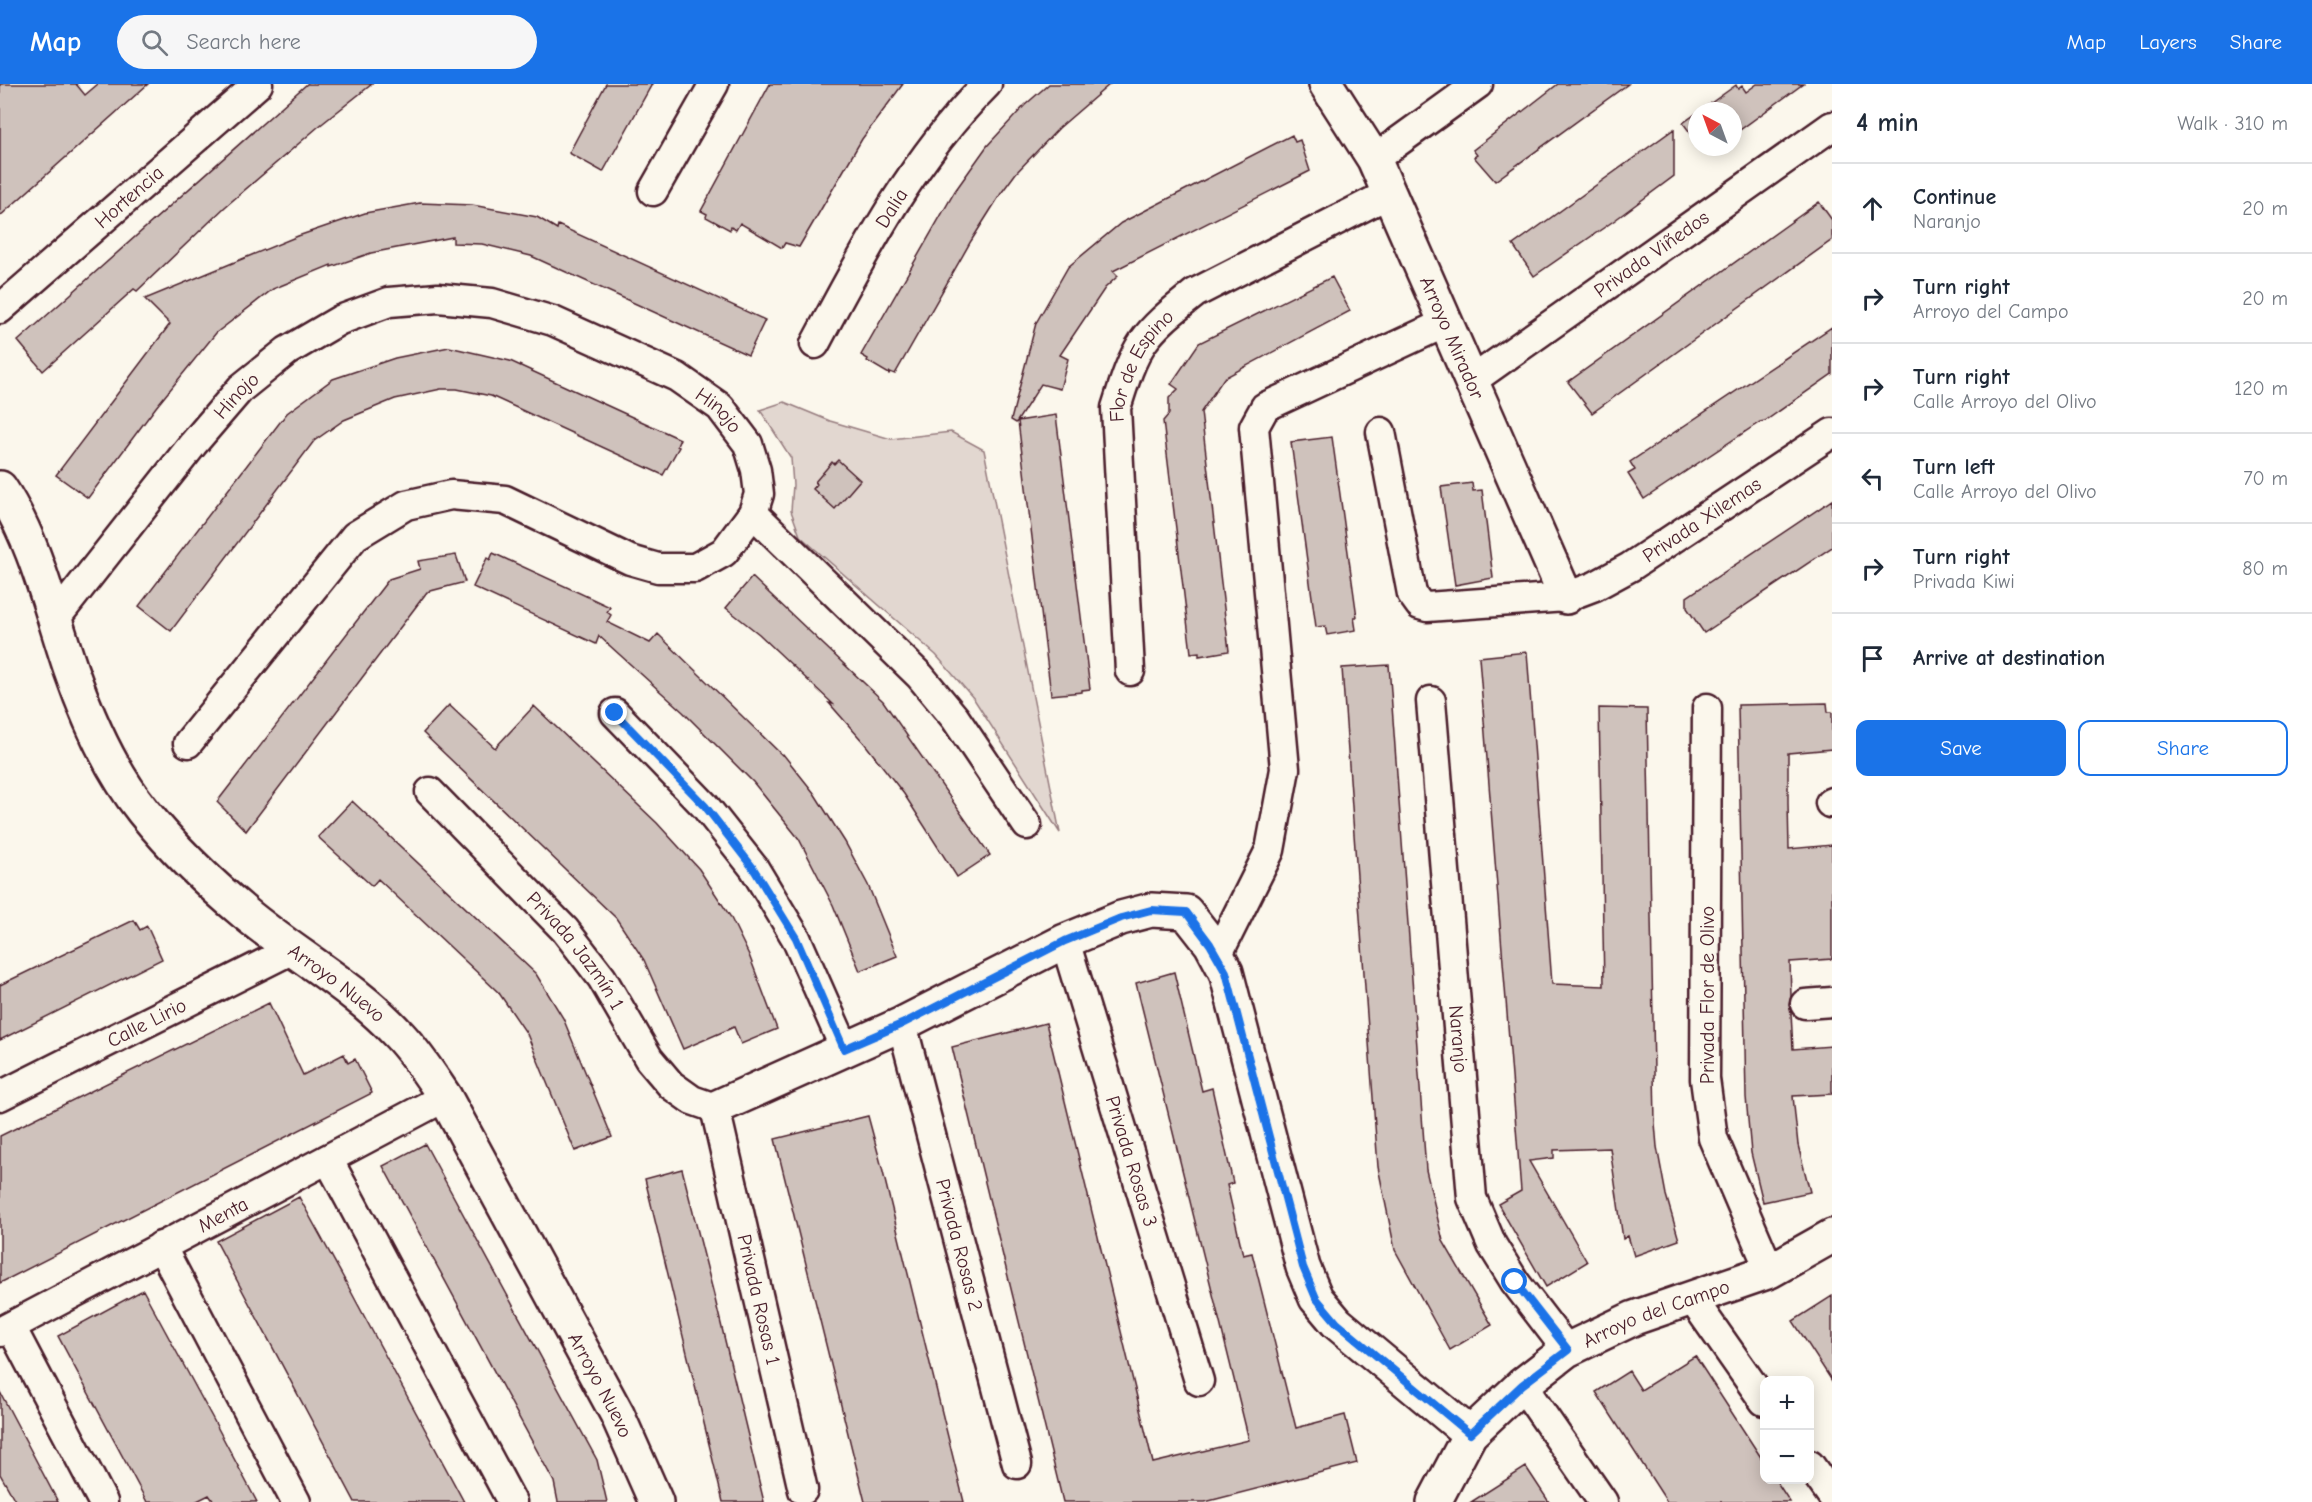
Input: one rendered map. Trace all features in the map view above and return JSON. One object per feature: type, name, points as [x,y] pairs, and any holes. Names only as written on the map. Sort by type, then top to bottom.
[{"type":"street","name":"Hortencia","points":[[0,309],[258,84]]},
{"type":"street","points":[[653,190],[714,84]]},
{"type":"street","name":"Dalia","points":[[815,344],[881,221],[920,162],[987,84]]},
{"type":"street","name":"Arroyo Mirador","points":[[1326,84],[1374,159],[1566,597]]},
{"type":"street","points":[[1374,159],[1478,84]]},
{"type":"street","name":"Privada Viñedos","points":[[1470,382],[1832,126]]},
{"type":"street","name":"Flor de Espino","points":[[1130,671],[1116,408],[1127,374],[1143,342],[1168,315],[1195,293],[1388,194]]},
{"type":"street","name":"Hinojo","points":[[55,619],[193,444],[241,388],[287,351],[331,325],[389,302],[438,297],[492,303],[553,321],[678,377],[720,407],[748,444],[756,470],[759,494],[753,513],[724,552],[695,568],[658,568],[630,560],[506,500],[451,495],[406,505],[355,536],[188,743]]},
{"type":"street","points":[[1217,956],[1270,850],[1285,769],[1254,427],[1265,407],[1445,323]]},
{"type":"street","name":"Privada Xilemas","points":[[1381,432],[1412,594],[1420,605],[1428,607],[1566,597],[1595,586],[1630,567],[1832,433]]},
{"type":"street","name":"Arroyo Nuevo","points":[[0,488],[9,502],[36,564],[71,672],[104,751],[142,811],[206,877],[246,914],[372,1010],[398,1034],[418,1058],[445,1097],[617,1414],[656,1502]]},
{"type":"street","points":[[753,513],[920,676],[955,718],[1027,825]]},
{"type":"street","name":"Naranjo","points":[[1431,701],[1472,1198],[1492,1245],[1515,1282],[1568,1350]]},
{"type":"street","name":"Privada Flor de Olivo","points":[[1707,708],[1705,1079],[1713,1138],[1770,1271]]},
{"type":"street","points":[[615,713],[705,806],[753,868],[796,938],[844,1049]]},
{"type":"street","name":"Privada Jazmín 1","points":[[430,792],[566,930],[602,978],[649,1059],[671,1085],[692,1100],[715,1108]]},
{"type":"street","points":[[715,1108],[902,1024],[1065,941],[1121,918],[1151,910],[1186,912],[1226,972],[1303,1267],[1316,1298],[1337,1323],[1470,1434]]},
{"type":"street","name":"Privada Rosas 3","points":[[1065,941],[1199,1381]]},
{"type":"street","name":"Calle Lirio","points":[[0,1096],[293,949]]},
{"type":"street","name":"Privada Rosas 2","points":[[902,1024],[1017,1464]]},
{"type":"street","name":"Menta","points":[[5,1329],[445,1097]]},
{"type":"street","name":"Privada Rosas 1","points":[[715,1108],[803,1490]]},
{"type":"street","points":[[328,1159],[513,1502]]},
{"type":"street","name":"Arroyo del Campo","points":[[1434,1502],[1470,1434],[1522,1385],[1568,1350],[1634,1318],[1770,1271],[1832,1236]]},
{"type":"street","points":[[161,1246],[296,1502]]},
{"type":"street","points":[[1691,1297],[1760,1395]]},
{"type":"street","points":[[5,1329],[103,1502]]},
{"type":"street","points":[[1522,1385],[1603,1502]]},
{"type":"street","points":[[1814,1472],[1832,1496]]},
{"type":"shaded area","points":[[784,402],[830,421],[891,439],[951,432],[984,450],[1060,833],[974,699],[936,655],[800,536],[791,511],[793,485],[791,458],[760,410]]},
{"type":"building","points":[[0,84],[76,84],[85,95],[98,84],[148,84],[0,216]]},
{"type":"building","points":[[307,84],[372,84],[225,207],[137,291],[134,289],[43,371],[18,341]]},
{"type":"building","points":[[606,84],[652,84],[603,172],[569,153]]},
{"type":"building","points":[[770,84],[903,84],[862,139],[799,247],[785,243],[782,248],[740,223],[736,230],[731,227],[730,230],[706,217],[707,214],[701,211]]},
{"type":"building","points":[[1049,84],[1110,84],[1059,128],[1016,173],[971,241],[895,374],[890,372],[889,374],[867,361],[868,359],[861,355],[955,191],[987,146],[1025,105]]},
{"type":"building","points":[[1558,84],[1628,84],[1495,181],[1474,157],[1477,155],[1473,150]]},
{"type":"building","points":[[1757,84],[1803,84],[1742,128],[1742,102],[1712,102],[1736,85],[1738,89],[1742,86],[1746,92]]},
{"type":"building","points":[[1688,119],[1688,130],[1683,123]]},
{"type":"building","points":[[1674,129],[1674,176],[1534,276],[1513,245]]},
{"type":"building","points":[[1292,135],[1295,142],[1300,140],[1310,171],[1113,271],[1118,276],[1105,288],[1060,355],[1068,359],[1060,389],[1041,384],[1016,423],[1011,420],[1036,323],[1068,267],[1121,223]]},
{"type":"building","points":[[1819,202],[1832,220],[1832,240],[1592,413],[1568,382]]},
{"type":"building","points":[[420,203],[472,205],[537,217],[557,229],[558,225],[765,320],[748,355],[531,256],[482,244],[453,243],[453,237],[371,253],[331,267],[331,265],[273,289],[216,333],[156,407],[88,498],[56,475],[170,324],[145,299],[298,236],[365,213]]},
{"type":"building","points":[[1332,277],[1350,311],[1224,378],[1201,412],[1229,651],[1199,656],[1199,652],[1191,653],[1163,421],[1169,414],[1169,398],[1178,389],[1171,384],[1199,343]]},
{"type":"building","points":[[1832,327],[1832,374],[1765,421],[1760,422],[1644,499],[1628,474],[1635,470],[1630,462]]},
{"type":"building","points":[[449,347],[510,361],[680,439],[677,446],[679,447],[663,475],[491,396],[457,389],[441,389],[395,399],[344,420],[314,441],[171,631],[139,606],[287,413],[333,379],[395,358]]},
{"type":"building","points":[[1056,415],[1090,689],[1051,695],[1018,421]]},
{"type":"building","points":[[1332,437],[1357,617],[1354,617],[1356,630],[1327,635],[1325,626],[1316,627],[1291,442]]},
{"type":"building","points":[[838,460],[860,480],[835,509],[813,489],[817,484],[815,482],[832,462],[834,464]]},
{"type":"building","points":[[1472,483],[1473,491],[1482,490],[1493,578],[1455,585],[1441,487]]},
{"type":"building","points":[[1832,500],[1832,547],[1704,633],[1687,608],[1687,597]]},
{"type":"building","points":[[493,553],[610,607],[607,612],[611,615],[607,622],[650,643],[658,634],[783,754],[814,793],[845,842],[868,885],[897,956],[860,971],[833,905],[799,839],[753,782],[683,712],[599,636],[596,644],[473,587],[487,558],[490,560]]},
{"type":"building","points":[[456,555],[465,582],[427,592],[246,831],[217,802],[389,579],[420,569],[418,561]]},
{"type":"building","points":[[752,577],[883,701],[990,855],[957,877],[904,794],[829,703],[833,704],[759,634],[726,608]]},
{"type":"building","points":[[1527,652],[1552,984],[1604,986],[1599,708],[1647,709],[1655,1123],[1666,1195],[1679,1240],[1634,1256],[1628,1236],[1623,1239],[1610,1148],[1554,1150],[1554,1158],[1529,1161],[1587,1262],[1546,1287],[1498,1204],[1521,1191],[1479,657]]},
{"type":"building","points":[[1389,665],[1426,1170],[1443,1241],[1492,1325],[1450,1350],[1395,1250],[1378,1167],[1342,668]]},
{"type":"building","points":[[1827,703],[1828,712],[1832,712],[1832,749],[1788,753],[1788,803],[1789,849],[1832,845],[1832,959],[1790,962],[1789,1005],[1793,1049],[1832,1046],[1832,1094],[1793,1096],[1798,1145],[1810,1192],[1763,1202],[1751,1153],[1746,1097],[1738,705]]},
{"type":"building","points":[[449,705],[495,748],[534,706],[657,823],[699,869],[730,916],[749,955],[777,1029],[741,1044],[734,1027],[683,1049],[644,960],[616,918],[423,733]]},
{"type":"building","points":[[352,801],[536,974],[563,1018],[612,1137],[575,1151],[527,1034],[499,993],[378,879],[372,886],[318,837]]},
{"type":"building","points":[[134,920],[140,930],[147,926],[162,959],[0,1040],[0,985]]},
{"type":"building","points":[[1174,972],[1202,1091],[1212,1088],[1233,1183],[1227,1185],[1243,1255],[1252,1253],[1296,1428],[1345,1415],[1357,1463],[1205,1502],[1063,1502],[952,1047],[1046,1023],[1153,1463],[1249,1440],[1136,983]]},
{"type":"building","points":[[269,1003],[303,1075],[344,1054],[348,1063],[355,1059],[372,1093],[0,1283],[0,1136]]},
{"type":"building","points":[[868,1116],[964,1502],[865,1502],[775,1139]]},
{"type":"building","points":[[425,1144],[597,1460],[607,1502],[558,1502],[554,1482],[383,1166]]},
{"type":"building","points":[[682,1169],[764,1502],[723,1502],[645,1179]]},
{"type":"building","points":[[299,1197],[464,1502],[355,1502],[216,1241]]},
{"type":"building","points":[[143,1290],[257,1502],[214,1502],[209,1495],[195,1502],[147,1502],[58,1336]]},
{"type":"building","points":[[1832,1296],[1832,1381],[1793,1321]]},
{"type":"building","points":[[1695,1356],[1760,1456],[1760,1484],[1778,1484],[1790,1502],[1667,1502],[1596,1392],[1629,1371],[1641,1390]]},
{"type":"building","points":[[0,1392],[58,1502],[16,1502],[0,1474]]},
{"type":"building","points":[[1526,1467],[1549,1502],[1471,1502]]},
{"type":"route","points":[[615,713],[705,806],[753,868],[796,938],[844,1049],[902,1024],[1065,941],[1121,918],[1151,910],[1186,912],[1210,944],[1226,972],[1303,1267],[1316,1298],[1337,1323],[1470,1434],[1522,1385],[1568,1350],[1515,1282]]}]
